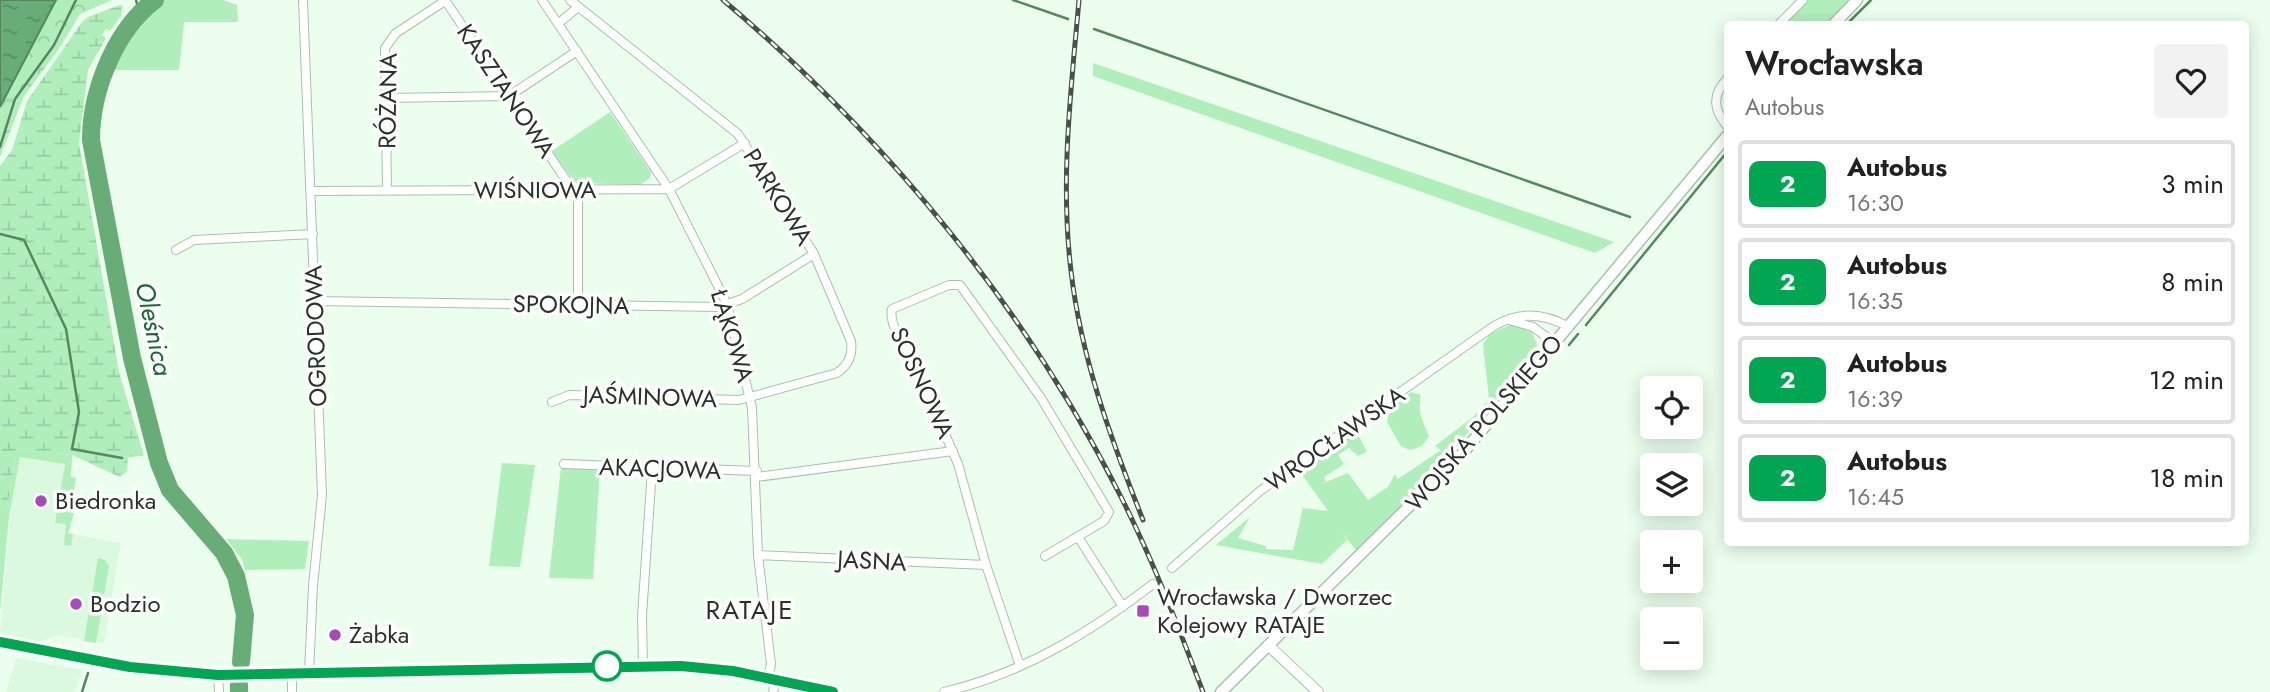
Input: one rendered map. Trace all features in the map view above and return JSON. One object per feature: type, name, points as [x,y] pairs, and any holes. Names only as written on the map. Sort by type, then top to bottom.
[{"type":"main road","points":[[1837,21],[1857,0]]},
{"type":"main road","name":"WOJSKA POLSKIEGO","points":[[1224,690],[1419,500],[1556,344],[1724,139]]},
{"type":"street","name":"OGRODOWA","points":[[303,0],[322,495],[313,586],[309,672]]},
{"type":"street","name":"KASZTANOWA","points":[[445,0],[578,198],[578,305]]},
{"type":"street","name":"RÓŻANA","points":[[387,190],[385,48],[390,39],[445,0]]},
{"type":"street","name":"ŁĄKOWA","points":[[542,0],[669,190],[727,304],[750,398],[757,474],[758,555],[773,692]]},
{"type":"street","name":"PARKOWA","points":[[570,0],[738,134],[814,254],[851,341],[850,359],[837,373],[750,398]]},
{"type":"street","points":[[1782,21],[1803,0]]},
{"type":"street","points":[[559,23],[579,7]]},
{"type":"street","points":[[387,98],[509,96],[578,51]]},
{"type":"street","points":[[1724,84],[1715,100],[1715,108],[1724,122]]},
{"type":"street","points":[[669,190],[745,143]]},
{"type":"street","name":"WIŚNIOWA","points":[[311,191],[669,190]]},
{"type":"street","points":[[176,250],[194,240],[313,234]]},
{"type":"street","name":"SPOKOJNA","points":[[315,302],[712,307],[742,299],[814,254]]},
{"type":"street","name":"SOSNOWA","points":[[1020,666],[986,565],[953,451],[890,313],[896,306],[955,283],[965,288],[1041,398],[1107,508],[1108,517],[1104,522],[1045,556]]},
{"type":"street","name":"WROCŁAWSKA","points":[[1172,568],[1276,479],[1506,319],[1518,315],[1542,316],[1569,327]]},
{"type":"street","points":[[1506,319],[1529,324],[1556,344]]},
{"type":"street","name":"JAŚMINOWA","points":[[552,402],[569,395],[750,398]]},
{"type":"street","name":"AKACJOWA","points":[[564,464],[757,474],[953,451]]},
{"type":"street","points":[[643,666],[642,616],[652,468]]},
{"type":"street","points":[[1078,537],[1123,607]]},
{"type":"street","name":"JASNA","points":[[758,555],[986,565]]},
{"type":"street","points":[[944,692],[1020,666],[1068,644],[1153,584]]},
{"type":"street","points":[[0,642],[130,667],[218,675],[643,666],[712,668],[833,692]]},
{"type":"street","points":[[1269,646],[1318,692]]},
{"type":"street","points":[[292,673],[292,692]]},
{"type":"street","points":[[218,675],[219,692]]},
{"type":"shaded area","points":[[17,449],[72,455],[68,533],[121,543],[104,643],[57,635],[40,642],[0,633]]},
{"type":"shaded area","points":[[16,658],[82,670],[75,692],[6,692]]},
{"type":"green space","points":[[56,0],[112,0],[80,14],[59,49],[24,96],[0,157],[0,107]]},
{"type":"green space","points":[[162,0],[223,0],[237,5],[238,22],[184,22],[179,70],[113,70],[138,24]]},
{"type":"green space","points":[[1806,0],[1850,0],[1829,21],[1784,21]]},
{"type":"green space","points":[[123,6],[121,16],[110,31],[106,29],[102,35],[106,38],[88,70],[79,143],[119,372],[144,456],[128,457],[127,471],[120,477],[72,455],[17,449],[6,513],[0,511],[0,166],[12,150],[27,101],[82,22],[88,17]]},
{"type":"green space","points":[[1093,63],[1614,242],[1595,253],[1093,76]]},
{"type":"green space","points":[[610,112],[651,172],[650,178],[640,185],[575,183],[552,151]]},
{"type":"green space","points":[[1510,325],[1532,332],[1537,345],[1533,356],[1423,486],[1357,552],[1342,532],[1347,540],[1322,564],[1216,545],[1250,517],[1238,538],[1266,546],[1266,549],[1293,550],[1303,508],[1328,511],[1298,469],[1352,433],[1359,436],[1367,452],[1358,456],[1349,448],[1338,455],[1344,464],[1324,477],[1326,481],[1321,484],[1348,473],[1368,500],[1388,487],[1395,474],[1398,479],[1441,450],[1435,446],[1473,417],[1489,399],[1483,344],[1490,334]]},
{"type":"green space","points":[[1411,392],[1421,395],[1420,411],[1429,436],[1422,446],[1410,450],[1401,446],[1387,422],[1390,407]]},
{"type":"green space","points":[[17,449],[72,455],[71,477],[76,478],[70,512],[74,513],[68,533],[73,535],[71,546],[64,545],[66,524],[55,523],[65,464],[20,457],[9,517],[0,612],[0,511],[6,512]]},
{"type":"green space","points":[[502,463],[535,465],[520,567],[489,566]]},
{"type":"green space","points":[[561,467],[600,469],[593,579],[549,578]]},
{"type":"green space","points":[[226,539],[309,541],[305,569],[245,570],[242,559]]},
{"type":"green space","points":[[98,558],[105,560],[109,566],[96,643],[84,641]]},
{"type":"water","points":[[0,0],[56,0],[0,107]]},
{"type":"waterway","points":[[0,147],[15,99],[54,45],[76,0]]},
{"type":"waterway","points":[[136,0],[139,12]]},
{"type":"waterway","name":"Oleśnica","points":[[155,0],[128,28],[108,63],[95,102],[91,140],[132,358],[159,463],[170,490],[224,553],[236,576],[245,615],[241,662]]},
{"type":"waterway","points":[[1013,0],[1068,19]]},
{"type":"waterway","points":[[1850,21],[1871,0]]},
{"type":"waterway","points":[[1094,29],[1630,217]]},
{"type":"waterway","points":[[1586,325],[1724,156]]},
{"type":"waterway","points":[[0,234],[24,240],[66,329],[79,412],[72,449],[122,458]]},
{"type":"waterway","points":[[1569,345],[1578,334]]},
{"type":"waterway","points":[[82,692],[88,673]]},
{"type":"waterway","name":"Oleśnica","points":[[239,685],[239,692]]},
{"type":"railway","points":[[723,0],[783,53],[895,167],[947,228],[996,292],[1083,426],[1121,497],[1175,618],[1203,692]]},
{"type":"railway","points":[[1079,0],[1067,169],[1066,203],[1071,271],[1090,367],[1109,429],[1143,520]]},
{"type":"bus line","name":"2","points":[[0,642],[130,667],[218,675],[681,666],[733,671],[833,692]]},
{"type":"place","name":"Biedronka","points":[[41,501]]},
{"type":"place","name":"Bodzio","points":[[76,604]]},
{"type":"place","name":"Wrocławska / Dworzec Kolejowy RATAJE","points":[[1143,611]]},
{"type":"place","name":"Żabka","points":[[335,635]]},
{"type":"district","name":"RATAJE","points":[[750,610]]}]
